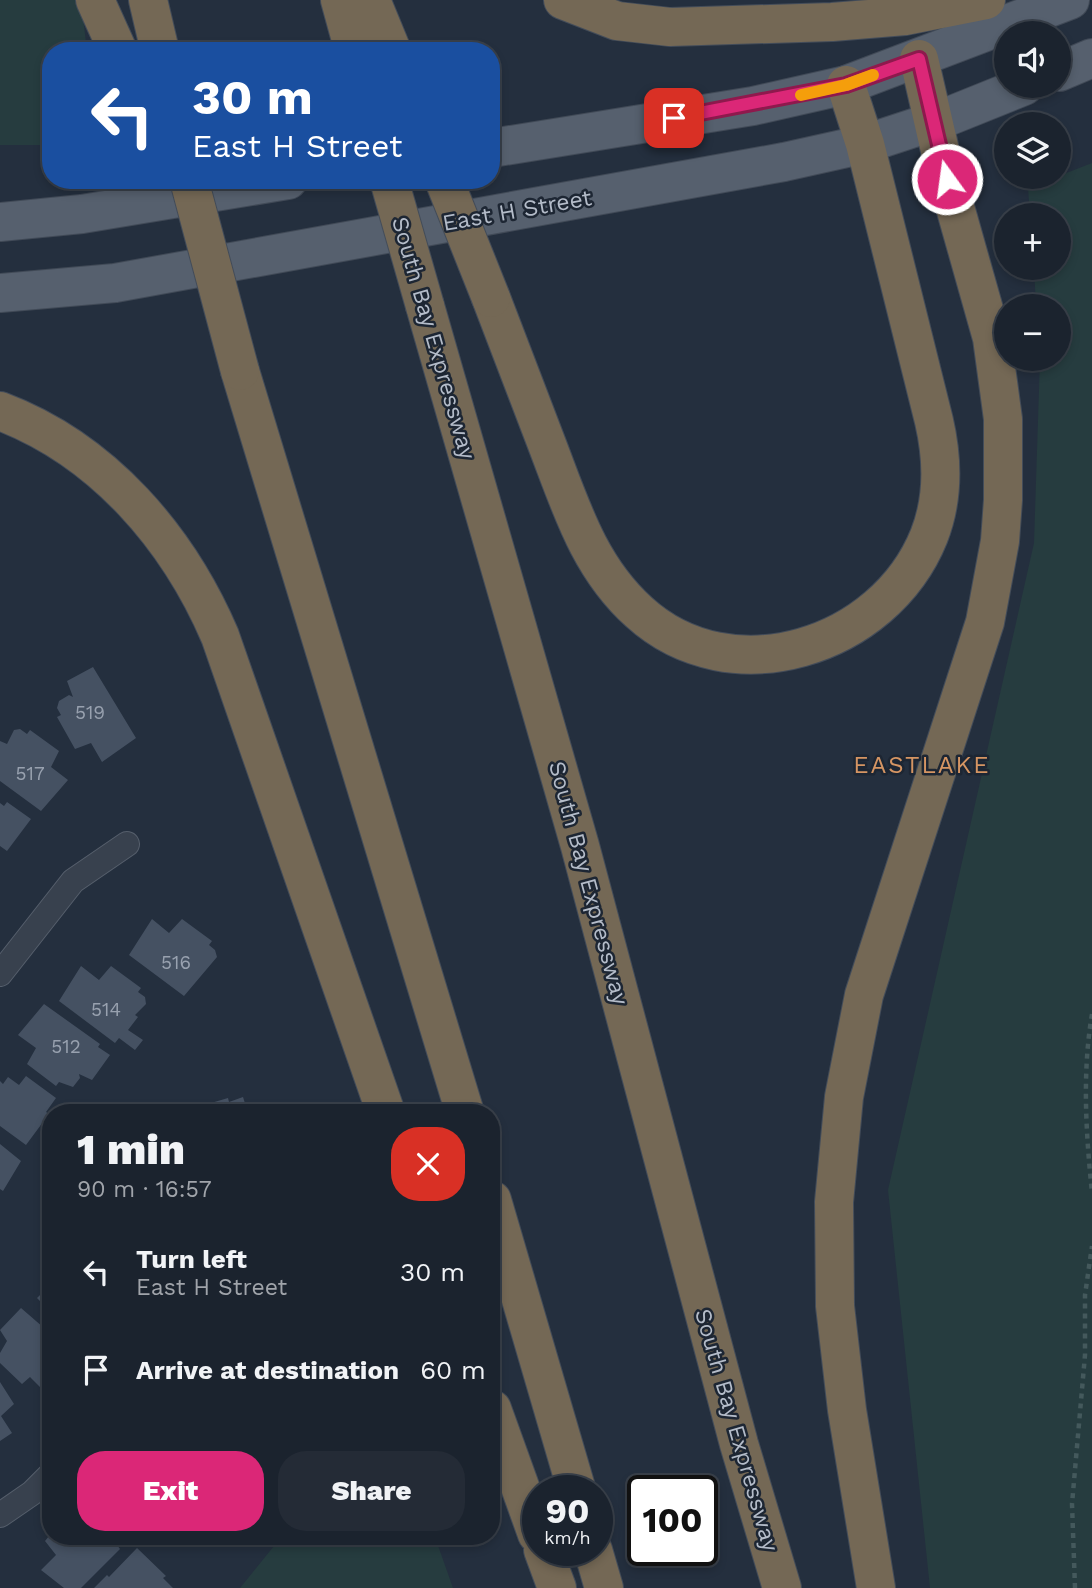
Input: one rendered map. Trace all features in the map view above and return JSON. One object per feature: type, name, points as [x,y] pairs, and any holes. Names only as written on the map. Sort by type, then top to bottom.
[{"type":"highway","points":[[94,0],[114,42]]},
{"type":"highway","points":[[148,0],[158,42]]},
{"type":"highway","points":[[340,0],[352,42]]},
{"type":"highway","points":[[371,0],[388,42]]},
{"type":"highway","points":[[563,0],[617,20],[670,27],[831,23],[905,16],[986,0]]},
{"type":"highway","points":[[876,1588],[845,1397],[835,1306],[834,1202],[844,1097],[864,995],[985,622],[998,551],[1003,500],[1003,419],[992,338],[933,122],[919,59]]},
{"type":"highway","points":[[448,189],[581,533],[606,577],[622,597],[661,630],[683,643],[705,650],[739,655],[774,654],[819,643],[860,621],[907,576],[929,535],[940,490],[941,467],[934,421],[865,144],[846,85]]},
{"type":"highway","points":[[184,189],[198,220]]},
{"type":"highway","points":[[191,189],[240,371],[462,1104]]},
{"type":"highway","name":"South Bay Expressway","points":[[392,189],[576,832],[739,1444],[782,1588]]},
{"type":"highway","points":[[0,411],[39,430],[98,468],[148,517],[190,573],[220,636],[383,1104]]},
{"type":"highway","points":[[500,1227],[572,1475]]},
{"type":"highway","points":[[500,1431],[522,1492]]},
{"type":"highway","points":[[549,1566],[557,1588]]},
{"type":"highway","points":[[598,1566],[604,1588]]},
{"type":"main road","points":[[500,147],[753,106],[846,85],[1070,0]]},
{"type":"main road","points":[[1071,67],[1092,58]]},
{"type":"main road","name":"East H Street","points":[[0,293],[115,283],[865,144],[933,122],[994,98]]},
{"type":"main road","points":[[0,222],[82,214],[233,189]]},
{"type":"street","points":[[0,974],[73,881],[127,844]]},
{"type":"street","points":[[0,1514],[32,1493],[42,1483]]},
{"type":"path","points":[[1092,1014],[1087,1043],[1087,1140],[1092,1193]]},
{"type":"path","points":[[1075,1588],[1072,1504],[1085,1355],[1085,1296],[1092,1246]]},
{"type":"green space","points":[[0,0],[81,0],[86,42],[42,42],[42,145],[0,145]]},
{"type":"green space","points":[[1092,163],[1092,1588],[930,1588],[888,1190],[1034,543],[1040,371],[1071,371],[1071,294],[1035,294],[1035,280],[1071,280],[1071,203],[1029,203],[1028,189],[1071,189],[1071,171]]},
{"type":"green space","points":[[275,1545],[438,1545],[453,1588],[240,1588]]},
{"type":"building","points":[[93,667],[136,738],[102,762],[91,743],[75,749],[57,717],[61,715],[57,708],[59,701],[69,695],[73,697],[67,681]]},
{"type":"building","points":[[20,729],[27,734],[30,730],[59,751],[51,767],[68,780],[41,811],[0,781],[0,741],[7,744],[14,730]]},
{"type":"building","points":[[7,802],[31,819],[7,851],[0,846],[0,803],[4,806]]},
{"type":"building","points":[[152,919],[169,933],[182,919],[212,941],[209,945],[215,950],[217,957],[184,996],[129,955]]},
{"type":"building","points":[[81,966],[99,980],[111,966],[141,988],[138,992],[145,997],[146,1004],[135,1015],[138,1017],[128,1030],[143,1040],[135,1050],[119,1038],[115,1043],[59,1001]]},
{"type":"building","points":[[44,1004],[100,1044],[98,1047],[110,1055],[92,1080],[79,1074],[80,1078],[73,1087],[59,1082],[56,1086],[27,1064],[36,1048],[18,1035]]},
{"type":"building","points":[[26,1076],[56,1098],[52,1104],[42,1104],[42,1123],[26,1145],[0,1126],[0,1081],[3,1084],[8,1077],[19,1085]]},
{"type":"building","points":[[243,1097],[245,1104],[208,1104],[228,1098],[229,1102]]},
{"type":"building","points":[[0,1144],[21,1161],[3,1191],[0,1189]]},
{"type":"building","points":[[21,1308],[42,1326],[40,1387],[30,1377],[22,1384],[0,1363],[0,1353],[7,1341],[0,1330]]},
{"type":"building","points":[[0,1382],[14,1404],[1,1416],[12,1433],[0,1441]]},
{"type":"building","points":[[48,1545],[117,1545],[120,1549],[81,1588],[64,1588],[41,1570],[56,1555]]},
{"type":"building","points":[[137,1548],[166,1576],[163,1578],[173,1588],[94,1588],[107,1575],[109,1577]]},
{"type":"slow traffic","points":[[801,95],[846,85],[873,75]]},
{"type":"district","name":"EASTLAKE","points":[[922,765]]},
{"type":"route","points":[[674,118],[753,106],[846,85],[919,59],[947,179]]}]
